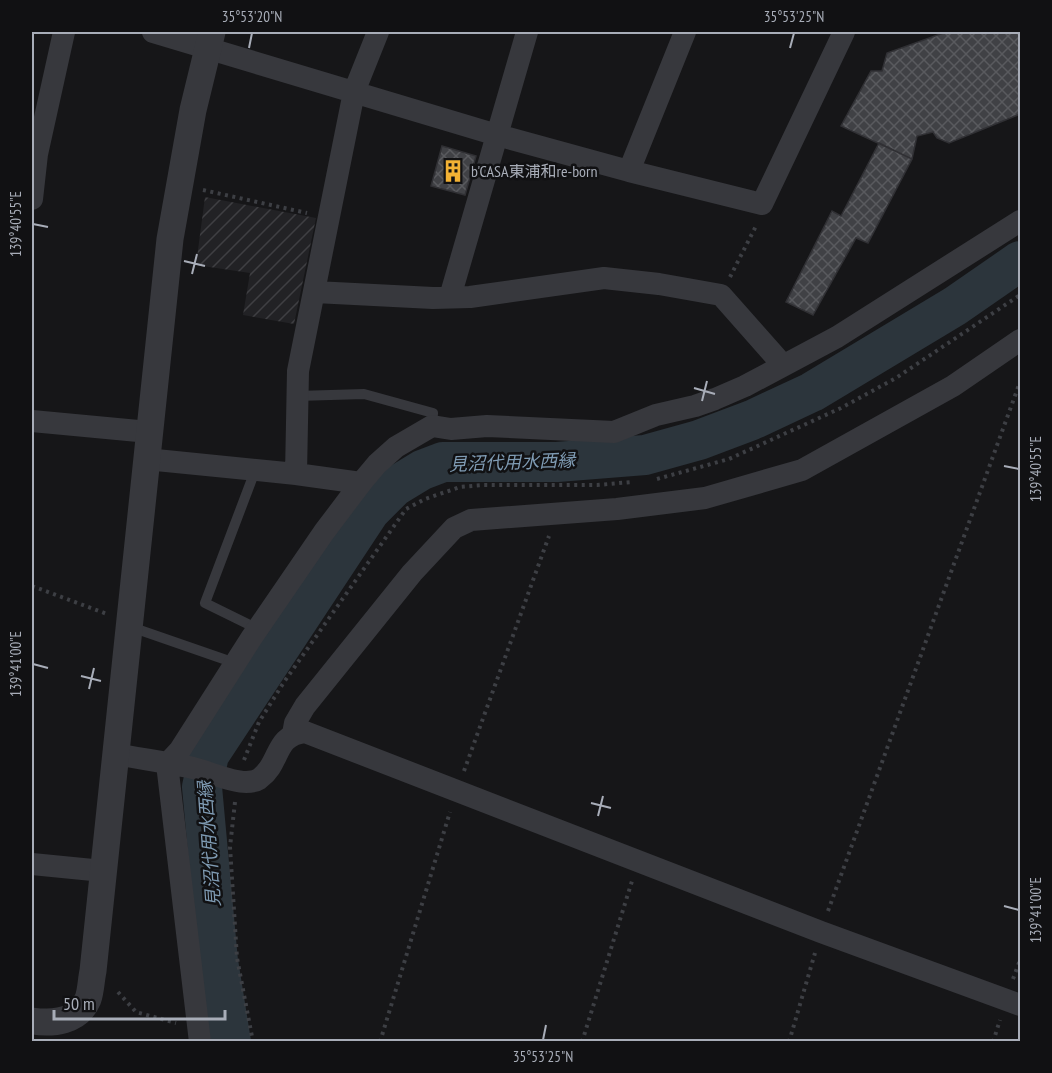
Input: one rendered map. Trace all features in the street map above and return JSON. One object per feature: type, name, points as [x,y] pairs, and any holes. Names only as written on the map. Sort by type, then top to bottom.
[{"type":"street","points":[[32,199],[34,153],[64,32]]},
{"type":"street","points":[[153,32],[210,40],[354,92],[497,135],[762,204],[844,32]]},
{"type":"street","points":[[296,474],[298,371],[354,92],[378,32]]},
{"type":"street","points":[[450,297],[527,32]]},
{"type":"street","points":[[629,171],[685,32]]},
{"type":"street","points":[[32,1021],[61,1022],[79,1011],[88,999],[93,971],[115,754],[119,621],[147,446],[170,239],[193,110],[210,40]]},
{"type":"street","points":[[200,1041],[167,764],[180,750],[235,663],[324,532],[361,483],[396,447],[432,426],[451,429],[487,426],[614,432],[656,415],[715,399],[745,386],[837,337],[1020,221]]},
{"type":"street","points":[[315,292],[416,298],[480,296],[604,278],[721,295],[783,365]]},
{"type":"street","points":[[293,734],[295,723],[305,706],[412,573],[454,528],[471,520],[617,509],[705,498],[802,470],[953,386],[1020,340]]},
{"type":"street","points":[[32,421],[255,471],[361,483]]},
{"type":"street","points":[[115,754],[191,768],[245,782],[257,781],[275,759],[284,741],[293,734],[305,732],[821,932],[1020,1005]]},
{"type":"street","points":[[32,864],[103,871]]},
{"type":"lane","points":[[297,396],[364,394],[433,413],[432,426]]},
{"type":"lane","points":[[255,471],[205,603],[258,629]]},
{"type":"lane","points":[[119,621],[235,663]]},
{"type":"path","points":[[201,189],[328,218]]},
{"type":"path","points":[[721,295],[760,216],[762,204]]},
{"type":"path","points":[[648,480],[683,473],[729,459],[841,408],[896,378],[1020,295]]},
{"type":"path","points":[[789,1041],[821,932],[1020,382]]},
{"type":"path","points":[[253,1041],[237,958],[230,847],[230,778],[258,722],[290,673],[406,509],[425,499],[460,487],[597,485],[637,482]]},
{"type":"path","points":[[32,586],[119,621]]},
{"type":"path","points":[[582,1041],[639,860]]},
{"type":"path","points":[[118,992],[136,1012],[176,1023],[177,1032]]},
{"type":"shaded area","points":[[205,197],[316,218],[294,324],[243,315],[250,273],[196,265]]},
{"type":"building","points":[[946,32],[1020,32],[1020,114],[949,143],[937,138],[933,132],[917,136],[912,159],[841,126],[871,71],[882,71],[887,53]]},
{"type":"building","points":[[879,143],[912,159],[868,243],[856,238],[813,315],[786,302],[832,211],[841,216]]},
{"type":"building","name":"b'CASA東浦和re-born","points":[[442,146],[476,156],[465,195],[431,186]]},
{"type":"waterway","name":"見沼代用水西縁","points":[[231,1042],[218,961],[202,787],[209,755],[370,511],[394,487],[422,470],[443,462],[557,462],[645,455],[699,440],[752,420],[812,392],[955,306],[1020,261]]},
{"type":"place","name":"b'CASA東浦和re-born","points":[[453,171]]}]
